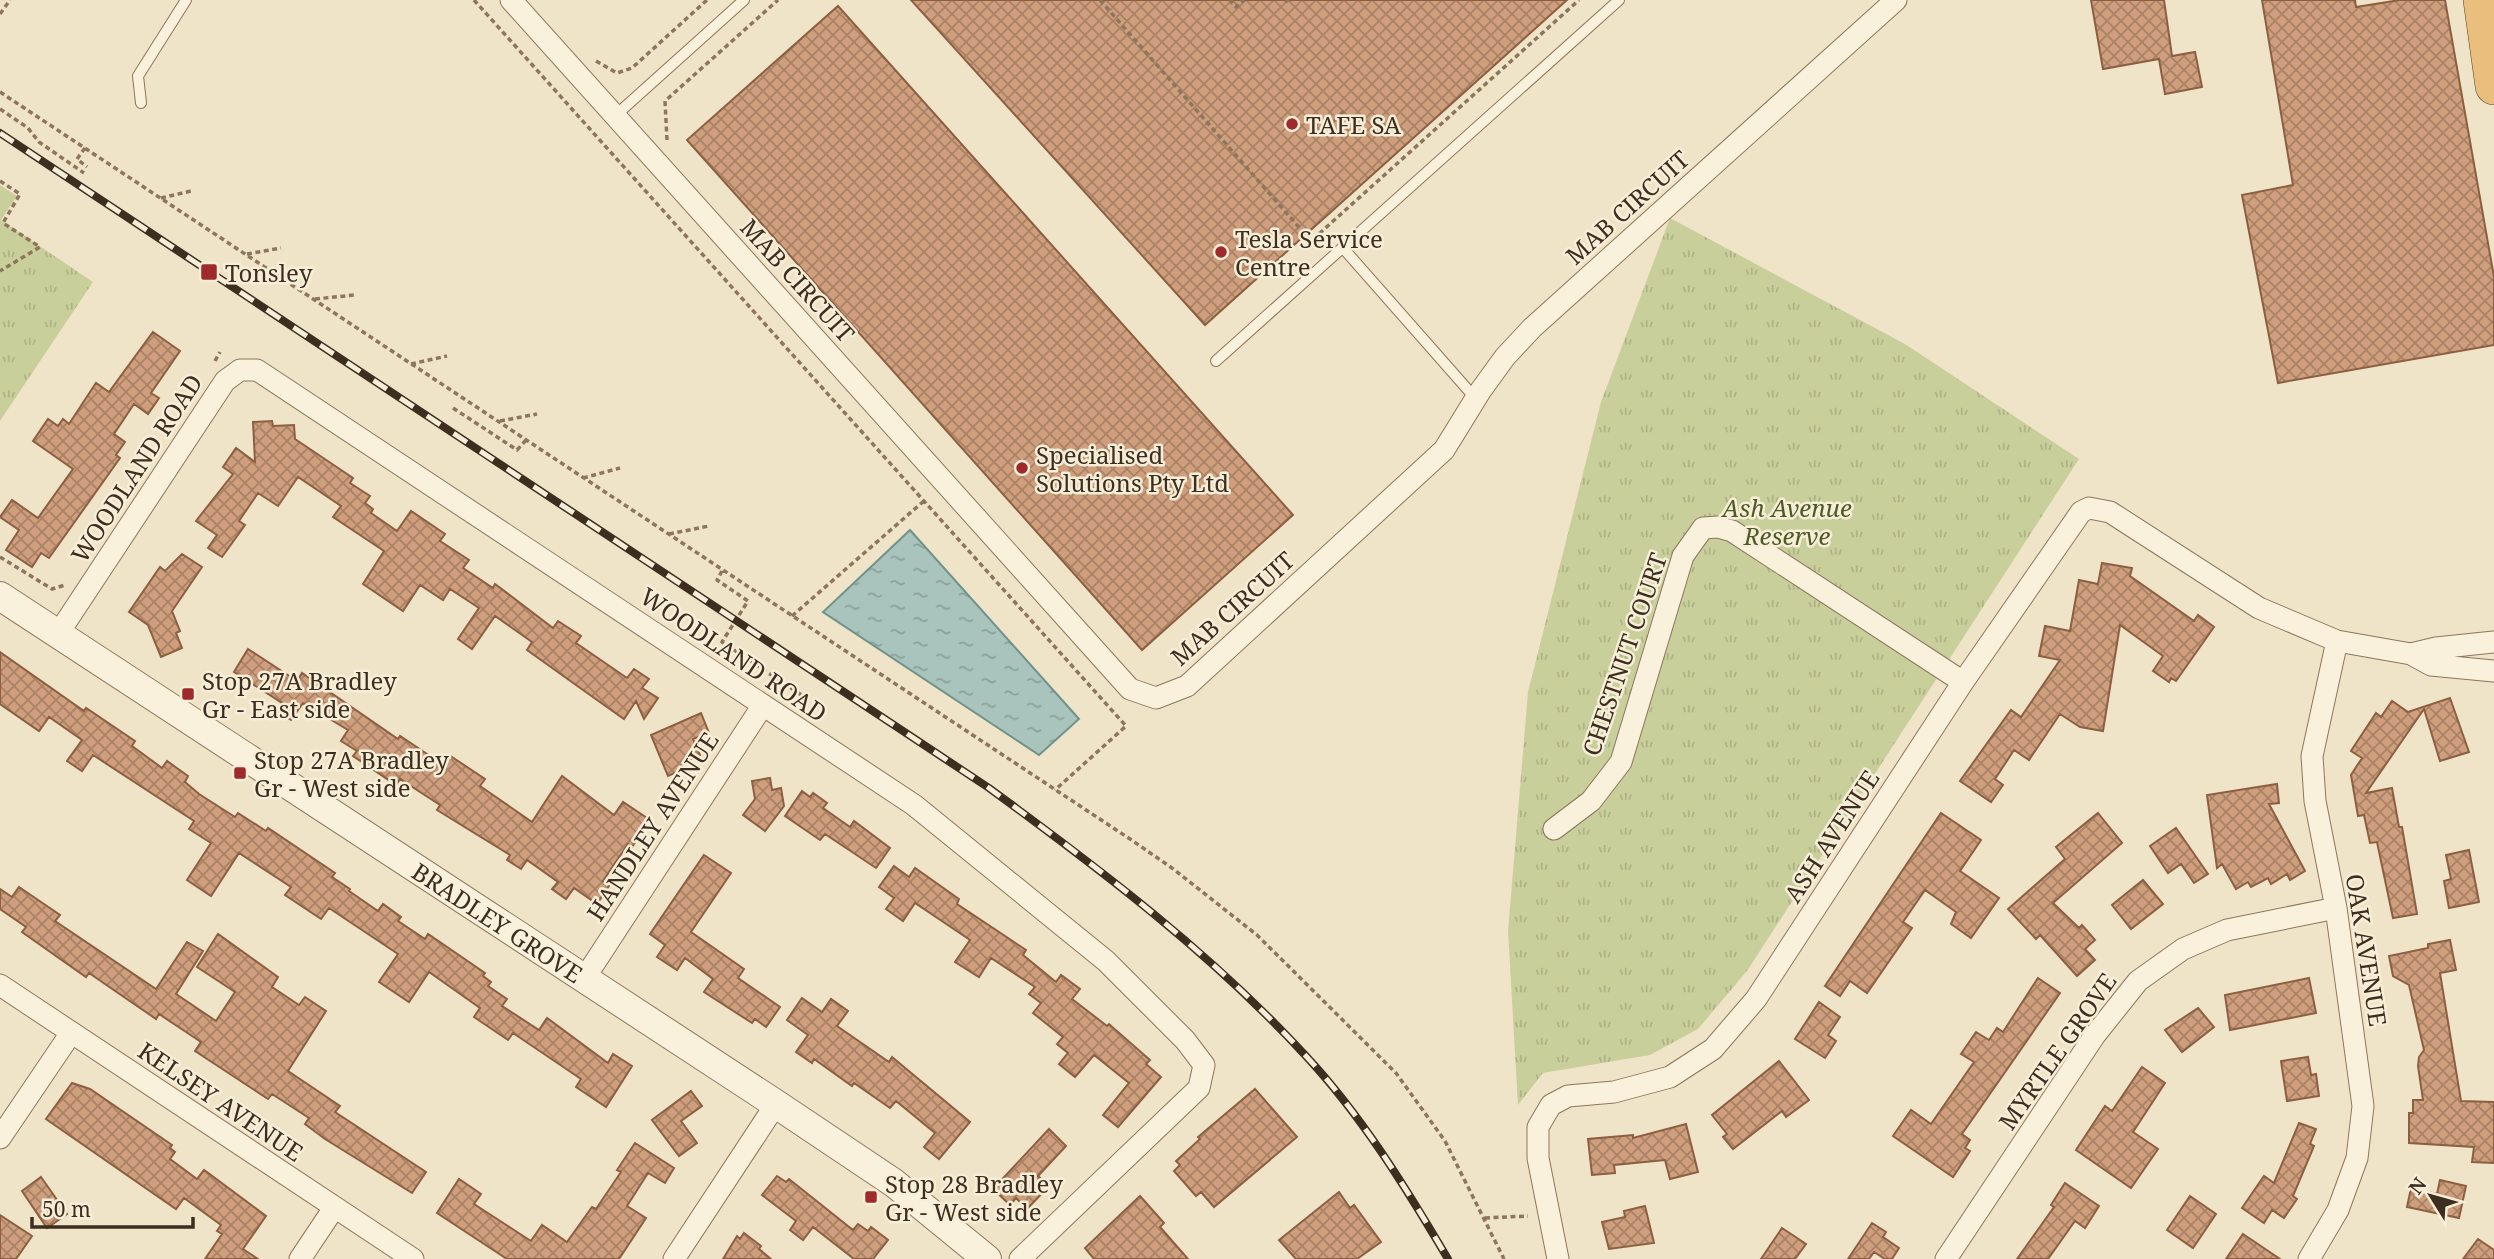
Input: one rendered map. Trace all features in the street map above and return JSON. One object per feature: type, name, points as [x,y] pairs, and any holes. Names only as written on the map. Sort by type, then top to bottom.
[{"type":"highway","points":[[2482,0],[2494,86]]},
{"type":"street","name":"MAB CIRCUIT","points":[[511,0],[1130,689],[1156,698],[1187,686],[1444,450],[1505,356],[1532,328],[1896,0]]},
{"type":"street","name":"WOODLAND ROAD","points":[[58,634],[225,381],[232,373],[248,367],[268,377],[914,805],[1106,961],[1185,1040],[1204,1065],[1199,1088],[1020,1259]]},
{"type":"street","name":"ASH AVENUE","points":[[1549,1215],[1538,1158],[1538,1127],[1551,1105],[1568,1096],[1614,1092],[1670,1077],[1713,1049],[1756,999],[1963,682],[2071,523],[2089,508],[2110,512],[2259,608],[2337,641]]},
{"type":"street","name":"CHESTNUT COURT","points":[[1554,829],[1591,801],[1620,762],[1683,556],[1703,528],[1718,527],[1732,531],[1963,682]]},
{"type":"street","name":"BRADLEY GROVE","points":[[0,596],[586,976],[894,1183],[987,1259]]},
{"type":"street","points":[[2337,641],[2411,654],[2431,665],[2494,671]]},
{"type":"street","name":"OAK AVENUE","points":[[2309,1259],[2337,1210],[2357,1158],[2363,1106],[2336,908],[2315,801],[2312,756],[2337,641]]},
{"type":"street","points":[[2411,654],[2436,648],[2494,642]]},
{"type":"street","name":"HANDLEY AVENUE","points":[[586,976],[763,705]]},
{"type":"street","name":"MYRTLE GROVE","points":[[1946,1259],[2095,1035],[2138,981],[2183,949],[2227,930],[2336,908]]},
{"type":"street","name":"KELSEY AVENUE","points":[[0,985],[413,1259]]},
{"type":"street","points":[[0,1138],[71,1032]]},
{"type":"street","points":[[674,1259],[776,1104]]},
{"type":"street","points":[[300,1259],[334,1208]]},
{"type":"street","points":[[1549,1215],[1558,1259]]},
{"type":"lane","points":[[141,103],[138,76],[186,0]]},
{"type":"lane","points":[[616,115],[744,0]]},
{"type":"lane","points":[[1216,361],[1619,0]]},
{"type":"lane","points":[[1343,248],[1476,399]]},
{"type":"path","points":[[0,14],[10,0]]},
{"type":"path","points":[[474,0],[1126,726],[1055,790]]},
{"type":"path","points":[[593,59],[617,73],[632,68],[705,0]]},
{"type":"path","points":[[667,143],[665,102],[778,0]]},
{"type":"path","points":[[1100,0],[1311,241],[1579,0]]},
{"type":"path","points":[[1233,0],[1231,2],[1236,8],[1244,0]]},
{"type":"path","points":[[0,92],[1190,882],[1257,935],[1324,998],[1396,1073],[1432,1119],[1504,1259]]},
{"type":"path","points":[[0,109],[28,128],[38,142],[83,173]]},
{"type":"path","points":[[1344,111],[1335,120],[1340,125],[1347,118]]},
{"type":"path","points":[[85,148],[77,159],[87,167]]},
{"type":"path","points":[[0,181],[20,194],[4,223],[40,247],[0,271]]},
{"type":"path","points":[[161,198],[191,191]]},
{"type":"path","points":[[245,254],[281,248]]},
{"type":"path","points":[[313,299],[354,295]]},
{"type":"path","points":[[213,364],[220,352]]},
{"type":"path","points":[[411,365],[447,356]]},
{"type":"path","points":[[453,408],[517,450],[526,440]]},
{"type":"path","points":[[498,422],[537,414]]},
{"type":"path","points":[[583,478],[620,468]]},
{"type":"path","points":[[792,617],[925,500]]},
{"type":"path","points":[[667,534],[709,526]]},
{"type":"path","points":[[0,557],[52,589],[66,585]]},
{"type":"path","points":[[721,650],[719,648],[722,642],[748,601],[717,580],[722,571]]},
{"type":"path","points":[[722,642],[800,694],[784,719]]},
{"type":"path","points":[[1485,1218],[1549,1215]]},
{"type":"green space","points":[[0,185],[17,196],[1,220],[93,282],[0,421]]},
{"type":"green space","name":"Ash Avenue Reserve","points":[[1670,218],[1905,344],[2079,459],[1747,971],[1698,1029],[1650,1055],[1543,1073],[1518,1105],[1508,931],[1528,692],[1601,402]]},
{"type":"water","points":[[910,530],[1079,719],[1039,755],[823,612]]},
{"type":"building","points":[[911,0],[1567,0],[1205,325]]},
{"type":"building","points":[[2091,0],[2164,0],[2172,56],[2195,52],[2202,87],[2165,94],[2159,59],[2103,69]]},
{"type":"building","points":[[2262,0],[2355,0],[2356,7],[2400,0],[2445,0],[2494,277],[2494,345],[2278,383],[2242,195],[2293,185]]},
{"type":"building","points":[[838,6],[1293,515],[1142,650],[687,140]]},
{"type":"building","points":[[153,332],[180,351],[151,393],[159,398],[148,414],[134,404],[114,434],[125,442],[116,455],[120,458],[49,558],[41,553],[32,567],[6,550],[19,530],[0,517],[12,500],[38,518],[73,469],[33,441],[48,419],[58,426],[63,419],[69,424],[96,383],[109,392]]},
{"type":"building","points":[[272,421],[273,426],[294,425],[295,439],[353,478],[350,483],[370,496],[365,503],[373,509],[371,513],[397,531],[411,511],[445,534],[440,541],[469,560],[463,568],[493,588],[495,584],[553,628],[558,621],[581,636],[576,643],[627,678],[634,669],[649,679],[642,688],[658,698],[644,719],[636,701],[624,719],[527,650],[532,642],[495,616],[472,649],[458,639],[479,608],[450,589],[443,600],[420,585],[403,611],[363,584],[384,551],[333,517],[341,506],[298,477],[278,506],[258,493],[239,521],[245,525],[222,557],[208,548],[217,535],[196,521],[233,474],[223,467],[236,448],[255,462],[253,422]]},
{"type":"building","points":[[182,554],[202,567],[172,611],[180,631],[176,633],[182,648],[161,657],[148,625],[129,612],[160,567],[165,571]]},
{"type":"building","points":[[2102,563],[2132,568],[2130,576],[2194,621],[2198,615],[2214,627],[2176,681],[2171,678],[2169,682],[2153,671],[2163,656],[2120,625],[2103,731],[2080,727],[2060,714],[2029,760],[2014,750],[1995,779],[2003,785],[1991,802],[1960,781],[2011,710],[2021,717],[2060,660],[2039,656],[2045,626],[2070,631],[2079,580],[2098,584]]},
{"type":"building","points":[[248,649],[297,681],[302,673],[398,739],[400,736],[442,764],[449,755],[485,779],[480,786],[532,822],[562,776],[614,815],[623,802],[647,818],[642,825],[645,827],[632,847],[628,844],[603,881],[609,886],[597,904],[574,888],[566,899],[552,889],[558,882],[527,860],[521,869],[507,860],[510,855],[437,810],[440,805],[400,779],[396,785],[353,756],[357,751],[341,741],[348,730],[303,703],[291,720],[277,711],[282,703],[234,672]]},
{"type":"building","points":[[0,652],[84,711],[86,708],[135,741],[132,746],[162,768],[167,761],[188,776],[185,782],[199,794],[235,817],[238,813],[266,831],[268,828],[335,873],[332,877],[378,911],[383,904],[401,917],[398,921],[425,939],[428,934],[485,973],[483,976],[491,982],[488,986],[507,999],[502,1006],[539,1030],[547,1018],[608,1063],[613,1054],[632,1066],[606,1107],[576,1087],[581,1079],[513,1033],[508,1040],[474,1017],[480,1008],[429,972],[409,1002],[379,982],[398,954],[329,908],[321,919],[285,895],[291,887],[239,853],[211,896],[187,880],[211,843],[189,829],[194,821],[93,755],[82,771],[67,761],[82,740],[49,717],[39,731],[0,704]]},
{"type":"building","points":[[2450,698],[2469,752],[2440,761],[2424,709],[2366,793],[2392,788],[2399,827],[2402,827],[2417,914],[2393,918],[2377,842],[2370,843],[2364,815],[2358,816],[2351,775],[2362,758],[2351,751],[2376,713],[2381,717],[2392,701],[2408,712]]},
{"type":"building","points":[[701,713],[709,733],[693,739],[700,755],[684,762],[686,768],[668,776],[651,735]]},
{"type":"building","points":[[770,778],[772,790],[781,788],[784,806],[765,831],[743,815],[755,799],[752,781]]},
{"type":"building","points":[[2277,784],[2279,803],[2269,804],[2305,871],[2290,880],[2287,874],[2271,884],[2268,878],[2251,887],[2248,882],[2236,889],[2222,864],[2217,868],[2207,795]]},
{"type":"building","points":[[802,791],[810,797],[813,793],[827,803],[823,808],[850,827],[854,821],[890,848],[876,868],[825,834],[820,840],[785,816]]},
{"type":"building","points":[[1941,813],[1981,840],[1960,871],[1999,898],[1971,938],[1951,924],[1956,912],[1925,890],[1903,922],[1912,928],[1867,993],[1850,981],[1840,996],[1825,986]]},
{"type":"building","points":[[2098,813],[2122,843],[2053,903],[2079,928],[2082,925],[2095,940],[2085,949],[2095,960],[2077,976],[2040,935],[2036,939],[2008,909],[2065,859],[2056,847]]},
{"type":"building","points":[[2176,828],[2208,874],[2194,883],[2181,864],[2168,873],[2150,846]]},
{"type":"building","points":[[2469,850],[2479,902],[2449,908],[2444,881],[2451,879],[2446,855]]},
{"type":"building","points":[[704,855],[731,873],[691,932],[744,969],[738,978],[780,1007],[766,1027],[755,1019],[752,1023],[704,992],[713,979],[685,958],[677,970],[657,957],[665,945],[650,934]]},
{"type":"building","points":[[894,866],[909,877],[915,868],[959,899],[957,904],[1026,950],[1023,955],[1056,982],[1061,975],[1080,989],[1072,999],[1107,1026],[1109,1024],[1150,1060],[1146,1064],[1161,1077],[1118,1127],[1103,1115],[1129,1083],[1094,1055],[1075,1077],[1059,1064],[1068,1053],[1057,1044],[1063,1037],[1033,1013],[1041,1003],[1029,994],[1035,987],[991,958],[979,977],[955,962],[970,940],[915,903],[903,921],[886,909],[894,898],[879,887]]},
{"type":"building","points":[[2143,880],[2163,904],[2131,929],[2112,905]]},
{"type":"building","points":[[19,887],[60,915],[55,921],[156,989],[187,942],[203,951],[176,994],[216,1021],[235,992],[197,967],[218,934],[278,977],[272,987],[299,1005],[305,997],[326,1011],[288,1071],[340,1106],[335,1112],[426,1172],[412,1193],[325,1139],[305,1124],[309,1118],[272,1094],[268,1099],[195,1051],[201,1042],[159,1014],[156,1019],[89,973],[86,977],[22,932],[26,927],[0,909],[0,889],[12,897]]},
{"type":"building","points":[[2450,940],[2456,970],[2440,973],[2461,1101],[2494,1102],[2494,1163],[2472,1162],[2474,1147],[2409,1143],[2409,1113],[2413,1113],[2413,1100],[2423,1100],[2418,1066],[2419,1057],[2424,1050],[2409,985],[2393,976],[2389,956],[2428,948],[2428,944]]},
{"type":"building","points":[[2038,978],[2060,993],[1962,1134],[1970,1140],[1965,1148],[1970,1151],[1953,1177],[1893,1136],[1911,1110],[1931,1124],[1974,1062],[1961,1054],[1976,1032],[1989,1040],[1997,1028],[2003,1032]]},
{"type":"building","points":[[2309,978],[2316,1013],[2230,1030],[2225,995]]},
{"type":"building","points":[[802,998],[822,1012],[831,999],[848,1011],[837,1026],[889,1062],[892,1057],[970,1122],[939,1159],[924,1147],[935,1133],[896,1101],[890,1108],[854,1083],[852,1086],[814,1059],[812,1063],[796,1052],[808,1035],[787,1020]]},
{"type":"building","points":[[1819,1002],[1840,1017],[1828,1035],[1836,1041],[1825,1058],[1795,1039]]},
{"type":"building","points":[[2198,1008],[2214,1027],[2182,1052],[2165,1030]]},
{"type":"building","points":[[2308,1057],[2311,1075],[2316,1074],[2319,1096],[2287,1101],[2281,1061]]},
{"type":"building","points":[[1779,1061],[1809,1100],[1786,1117],[1782,1111],[1733,1149],[1723,1137],[1727,1134],[1712,1115]]},
{"type":"building","points":[[2142,1067],[2165,1083],[2133,1132],[2158,1149],[2131,1188],[2076,1150],[2105,1106],[2112,1111]]},
{"type":"building","points":[[72,1083],[90,1089],[172,1145],[170,1148],[175,1152],[170,1159],[197,1179],[204,1170],[266,1216],[243,1249],[258,1259],[205,1259],[222,1234],[217,1231],[221,1225],[184,1198],[176,1209],[46,1119]]},
{"type":"building","points":[[1255,1089],[1297,1137],[1214,1207],[1201,1192],[1196,1196],[1174,1171],[1180,1165],[1176,1161],[1200,1139],[1198,1137]]},
{"type":"building","points":[[691,1091],[702,1106],[681,1121],[697,1143],[679,1156],[652,1120]]},
{"type":"building","points":[[2299,1123],[2316,1129],[2310,1144],[2314,1146],[2293,1196],[2297,1199],[2284,1218],[2272,1210],[2264,1223],[2242,1208],[2264,1176],[2274,1183]]},
{"type":"building","points":[[1686,1124],[1698,1172],[1670,1179],[1665,1160],[1614,1165],[1615,1173],[1592,1175],[1588,1139],[1633,1135],[1633,1138]]},
{"type":"building","points":[[1049,1129],[1066,1146],[1038,1176],[1049,1186],[1027,1209],[1016,1198],[1010,1205],[993,1189]]},
{"type":"building","points":[[635,1143],[674,1168],[665,1183],[648,1173],[627,1206],[646,1218],[619,1259],[507,1259],[437,1213],[459,1179],[481,1194],[474,1204],[531,1241],[542,1225],[567,1242],[592,1207],[596,1209],[621,1172],[617,1170]]},
{"type":"building","points":[[777,1176],[786,1182],[789,1179],[853,1230],[858,1224],[868,1231],[871,1227],[888,1240],[873,1259],[854,1259],[813,1227],[803,1240],[790,1230],[796,1221],[762,1195]]},
{"type":"building","points":[[41,1177],[67,1214],[47,1228],[22,1191]]},
{"type":"building","points":[[2440,1180],[2466,1186],[2459,1218],[2407,1207],[2411,1188],[2437,1194]]},
{"type":"building","points":[[2065,1183],[2099,1206],[2085,1228],[2075,1221],[2048,1259],[2017,1259],[2054,1207],[2051,1205]]},
{"type":"building","points":[[1339,1192],[1350,1208],[1354,1205],[1381,1242],[1357,1259],[1296,1259],[1279,1240]]},
{"type":"building","points":[[1140,1196],[1164,1223],[1160,1227],[1188,1259],[1094,1259],[1085,1248]]},
{"type":"building","points":[[2190,1196],[2216,1214],[2193,1248],[2167,1230]]},
{"type":"building","points":[[1645,1206],[1654,1243],[1609,1249],[1602,1222],[1625,1217],[1624,1211]]},
{"type":"building","points":[[0,1215],[32,1236],[16,1259],[0,1259]]},
{"type":"building","points":[[1872,1223],[1886,1232],[1883,1237],[1899,1248],[1892,1259],[1885,1259],[1874,1252],[1869,1259],[1848,1259]]},
{"type":"building","points":[[1782,1228],[1806,1244],[1795,1259],[1761,1259]]},
{"type":"building","points":[[744,1233],[761,1246],[759,1249],[771,1259],[723,1259],[737,1236],[740,1239]]},
{"type":"building","points":[[2243,1234],[2280,1259],[2226,1259]]},
{"type":"building","points":[[2478,1239],[2494,1250],[2494,1259],[2463,1259]]},
{"type":"railway","points":[[0,133],[989,788],[1072,850],[1193,947],[1305,1055],[1326,1078],[1382,1153],[1448,1259]]},
{"type":"place","name":"TAFE SA","points":[[1292,124]]},
{"type":"place","name":"Tesla Service Centre","points":[[1221,252]]},
{"type":"place","name":"Tonsley","points":[[209,272]]},
{"type":"place","name":"Specialised Solutions Pty Ltd","points":[[1022,468]]},
{"type":"place","name":"Stop 27A Bradley Gr - East side","points":[[188,694]]},
{"type":"place","name":"Stop 27A Bradley Gr - West side","points":[[240,773]]},
{"type":"place","name":"Stop 28 Bradley Gr - West side","points":[[871,1197]]}]
